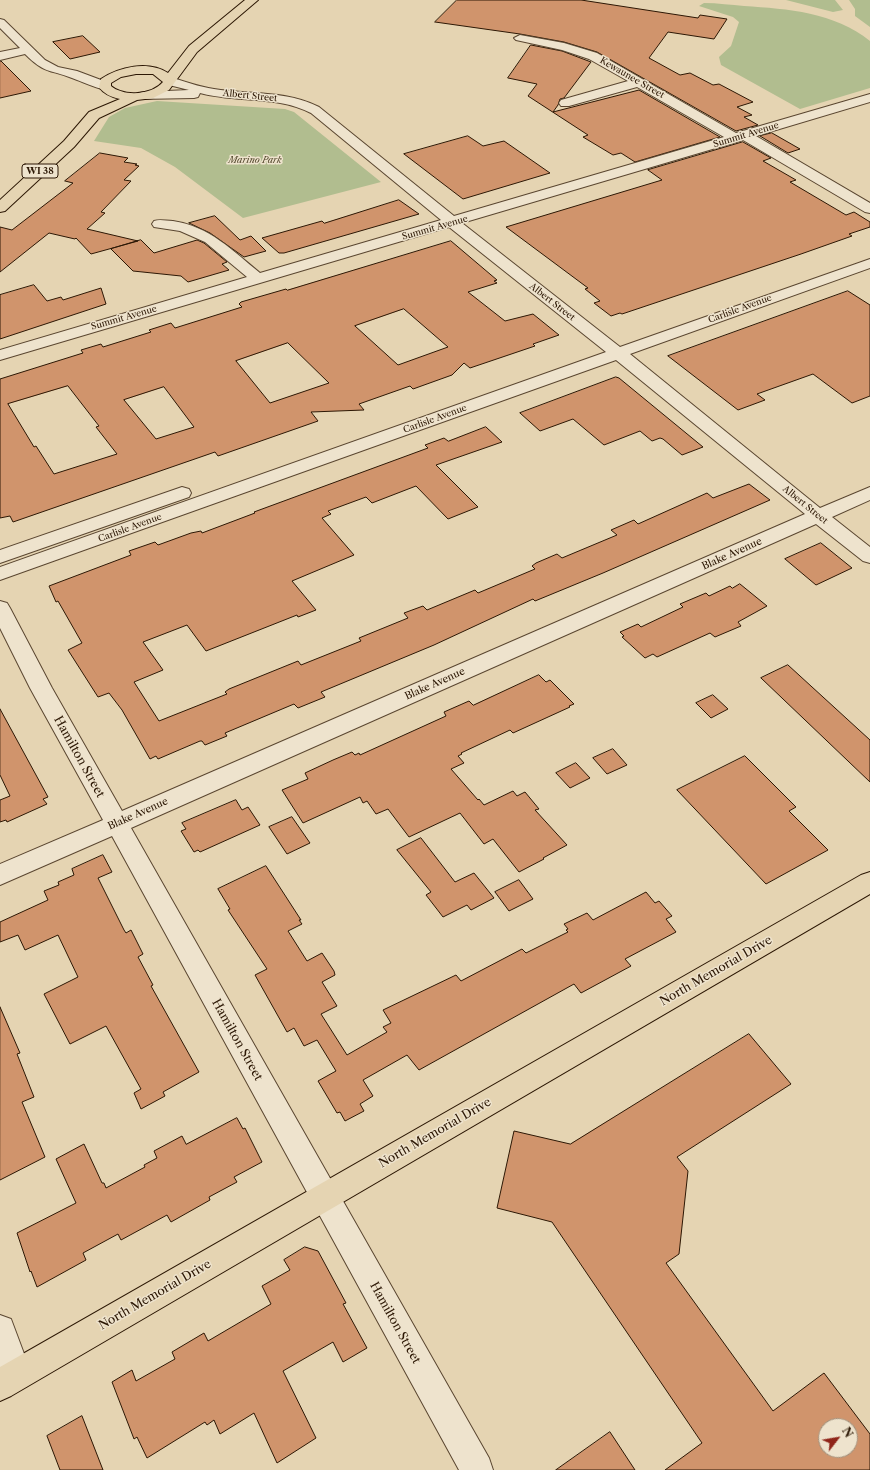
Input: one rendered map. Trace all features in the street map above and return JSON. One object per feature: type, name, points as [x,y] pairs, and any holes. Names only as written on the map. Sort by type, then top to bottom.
[{"type":"main road","name":"WI 38","points":[[99,97],[139,96],[162,90],[167,86],[169,80],[186,55],[210,33],[252,0]]},
{"type":"main road","name":"WI 38","points":[[0,208],[69,144],[99,97],[105,82],[110,78],[131,71],[167,62],[186,55]]},
{"type":"main road","points":[[131,71],[156,72],[163,74],[169,80]]},
{"type":"main road","points":[[99,97],[108,91],[115,94],[139,96]]},
{"type":"main road","name":"North Memorial Drive","points":[[8,1380],[870,882]]},
{"type":"street","points":[[0,22],[41,63],[54,70],[73,74],[131,71]]},
{"type":"street","name":"Kewaunee Street","points":[[520,38],[564,47],[593,56],[870,209]]},
{"type":"street","points":[[0,56],[28,50]]},
{"type":"street","points":[[73,74],[99,97]]},
{"type":"street","name":"Albert Street","points":[[169,80],[215,93]]},
{"type":"street","points":[[565,103],[640,82]]},
{"type":"street","name":"Albert Street","points":[[139,96],[215,93],[264,96],[307,106],[452,223],[612,348],[870,557]]},
{"type":"street","name":"Summit Avenue","points":[[0,355],[452,223],[870,98]]},
{"type":"street","points":[[159,224],[183,228],[210,239],[258,279]]},
{"type":"street","name":"Carlisle Avenue","points":[[0,574],[363,437],[612,348],[870,251]]},
{"type":"street","name":"Carlisle Avenue","points":[[612,348],[870,262]]},
{"type":"street","name":"Carlisle Avenue","points":[[0,557],[363,437]]},
{"type":"street","name":"Blake Avenue","points":[[0,875],[870,493]]},
{"type":"street","name":"Hamilton Street","points":[[0,608],[41,688],[325,1197],[470,1467]]},
{"type":"street","points":[[0,1330],[8,1380]]},
{"type":"green space","points":[[786,0],[835,0],[843,10],[833,12]]},
{"type":"green space","points":[[849,0],[870,0],[870,27],[855,16],[855,9]]},
{"type":"green space","points":[[704,3],[794,11],[826,18],[856,31],[870,41],[870,88],[800,109],[721,65],[719,57],[731,46],[739,22],[733,17],[699,6]]},
{"type":"green space","name":"Marino Park","points":[[157,101],[285,109],[294,112],[381,182],[243,218],[175,167],[141,148],[94,141],[109,117],[125,108]]},
{"type":"building","points":[[457,0],[581,0],[698,18],[700,15],[727,19],[714,39],[668,32],[649,58],[680,75],[690,73],[713,85],[719,84],[753,102],[737,107],[752,115],[744,117],[758,125],[736,131],[597,52],[564,42],[435,22]]},
{"type":"building","points":[[83,36],[100,52],[70,59],[53,42]]},
{"type":"building","points":[[531,45],[562,51],[591,62],[564,98],[560,99],[553,112],[639,90],[720,137],[635,162],[621,153],[613,155],[583,137],[588,135],[528,96],[537,84],[508,78]]},
{"type":"building","points":[[1,61],[31,91],[0,98]]},
{"type":"building","points":[[772,133],[800,149],[788,153],[760,136]]},
{"type":"building","points":[[468,136],[483,146],[504,141],[550,173],[463,199],[404,154]]},
{"type":"building","points":[[743,142],[771,158],[763,161],[796,180],[790,182],[846,215],[854,212],[870,222],[870,227],[849,234],[852,236],[801,254],[622,314],[620,313],[611,316],[594,303],[600,301],[585,289],[588,288],[506,227],[662,180],[648,170]]},
{"type":"building","points":[[100,153],[128,158],[124,162],[137,164],[135,165],[139,166],[124,180],[131,181],[101,212],[105,213],[87,229],[138,241],[91,254],[76,238],[49,233],[0,272],[0,227],[12,230],[73,183],[65,181]]},
{"type":"building","points":[[399,200],[419,214],[284,253],[279,253],[262,238],[322,221],[324,223]]},
{"type":"building","points":[[215,216],[240,240],[251,236],[266,251],[244,257],[210,233],[189,223]]},
{"type":"building","points":[[141,240],[154,253],[197,240],[204,243],[227,262],[222,264],[229,270],[188,282],[181,276],[133,271],[111,249]]},
{"type":"building","points":[[451,241],[497,280],[494,281],[497,283],[468,292],[505,321],[533,314],[559,335],[533,344],[535,346],[470,368],[464,363],[452,375],[413,389],[410,386],[359,404],[364,410],[311,412],[318,421],[218,456],[215,452],[13,522],[10,516],[0,518],[0,379],[83,353],[81,350],[101,344],[103,347],[151,332],[149,330],[171,323],[175,328],[242,307],[239,304],[241,302],[286,289],[287,290]],"holes":[[[404,309],[448,347],[398,365],[355,326]],[[288,343],[329,383],[270,403],[236,361]],[[68,386],[99,426],[96,427],[117,454],[54,474],[36,446],[34,447],[8,404]],[[164,387],[194,427],[156,439],[124,400]]]},
{"type":"building","points":[[34,285],[47,301],[61,297],[63,300],[101,288],[106,304],[0,339],[0,295]]},
{"type":"building","points":[[848,291],[870,305],[870,396],[852,403],[813,374],[757,394],[765,400],[738,410],[668,356]]},
{"type":"building","points":[[616,377],[703,447],[682,455],[663,439],[660,438],[652,441],[640,431],[604,445],[573,419],[540,431],[520,413]]},
{"type":"building","points":[[486,427],[502,442],[436,465],[478,507],[448,519],[416,486],[372,503],[366,497],[328,511],[331,514],[322,518],[354,555],[292,581],[316,610],[298,617],[297,615],[206,651],[187,625],[143,642],[163,670],[134,682],[159,721],[227,694],[225,692],[229,689],[298,661],[301,665],[361,641],[359,638],[408,618],[404,613],[423,606],[427,610],[475,590],[478,593],[535,569],[532,566],[536,563],[557,554],[562,558],[617,535],[611,530],[634,520],[638,524],[707,493],[713,498],[749,484],[770,500],[603,573],[535,601],[533,599],[434,645],[321,692],[325,697],[298,708],[294,704],[225,733],[227,736],[205,745],[202,741],[200,741],[158,759],[156,756],[150,759],[122,710],[109,693],[98,697],[68,650],[82,643],[58,601],[56,602],[49,586],[131,555],[129,551],[155,542],[158,545],[191,533],[201,531],[202,533],[255,513],[254,512],[428,448],[425,445],[444,438],[448,441]]},
{"type":"building","points":[[821,543],[852,568],[816,585],[785,559]]},
{"type":"building","points":[[740,584],[767,606],[738,622],[741,626],[715,637],[710,633],[657,657],[653,654],[645,658],[622,637],[624,636],[620,632],[638,624],[641,627],[683,607],[680,604],[706,593],[709,596],[730,586],[732,588]]},
{"type":"building","points":[[788,665],[870,740],[870,782],[761,678]]},
{"type":"building","points":[[539,675],[546,682],[550,680],[574,704],[513,733],[510,730],[461,753],[462,754],[458,756],[464,763],[451,769],[484,805],[513,791],[517,796],[525,792],[539,809],[535,810],[567,845],[519,872],[493,839],[484,844],[460,813],[409,837],[388,809],[376,814],[367,801],[363,803],[360,797],[303,823],[282,790],[308,779],[305,773],[333,760],[352,752],[355,755],[359,753],[360,755],[446,716],[444,712],[469,701],[473,705]]},
{"type":"building","points":[[713,695],[728,709],[711,718],[696,703]]},
{"type":"building","points":[[0,709],[48,797],[43,799],[47,804],[7,822],[6,820],[0,822],[0,800],[10,796],[0,775]]},
{"type":"building","points":[[613,749],[627,765],[607,774],[593,758]]},
{"type":"building","points":[[745,756],[796,807],[789,811],[828,850],[766,884],[677,790]]},
{"type":"building","points":[[576,763],[590,778],[570,788],[556,773]]},
{"type":"building","points":[[236,800],[242,810],[248,807],[260,825],[200,852],[198,850],[194,852],[181,831],[186,829],[182,823]]},
{"type":"building","points":[[292,817],[310,843],[287,854],[269,827]]},
{"type":"building","points":[[421,838],[455,882],[474,873],[494,898],[471,910],[467,905],[443,917],[426,895],[431,892],[397,850]]},
{"type":"building","points":[[103,855],[112,872],[98,878],[124,930],[126,933],[131,930],[143,954],[138,957],[153,985],[151,986],[199,1072],[163,1092],[165,1096],[141,1109],[134,1093],[141,1089],[106,1026],[70,1044],[44,994],[78,977],[58,935],[25,950],[18,935],[0,942],[0,922],[48,900],[44,891],[59,885],[58,882],[74,875],[72,869]]},
{"type":"building","points":[[266,866],[301,920],[299,920],[302,924],[288,931],[307,961],[322,953],[334,971],[335,975],[322,982],[337,1006],[321,1014],[347,1055],[387,1032],[383,1027],[391,1023],[383,1010],[456,975],[461,981],[522,949],[526,953],[568,932],[566,930],[568,929],[564,924],[587,913],[593,920],[646,892],[655,903],[659,901],[672,916],[666,919],[676,932],[625,959],[631,966],[581,993],[574,984],[419,1070],[407,1055],[363,1080],[373,1096],[360,1104],[364,1111],[345,1121],[340,1112],[337,1113],[318,1081],[336,1071],[317,1040],[304,1046],[294,1028],[287,1032],[255,975],[267,969],[228,910],[230,909],[218,889]]},
{"type":"building","points":[[519,880],[533,899],[509,911],[495,892]]},
{"type":"building","points":[[0,1007],[20,1053],[17,1054],[34,1097],[22,1102],[45,1157],[0,1180]]},
{"type":"building","points":[[749,1034],[791,1084],[677,1157],[688,1171],[679,1254],[666,1263],[773,1411],[824,1373],[858,1418],[818,1418],[818,1458],[858,1458],[858,1418],[870,1434],[870,1470],[665,1470],[702,1443],[552,1222],[497,1208],[514,1131],[570,1144]]},
{"type":"building","points":[[237,1118],[243,1129],[245,1128],[262,1162],[234,1177],[237,1182],[209,1197],[210,1200],[171,1222],[167,1215],[121,1240],[118,1234],[83,1253],[86,1260],[37,1287],[31,1271],[30,1272],[17,1233],[76,1203],[56,1159],[84,1144],[102,1183],[104,1183],[106,1188],[145,1167],[144,1165],[157,1158],[154,1151],[182,1136],[186,1144]]},
{"type":"building","points":[[305,1247],[318,1251],[346,1303],[343,1304],[367,1348],[343,1362],[333,1342],[283,1371],[316,1438],[277,1463],[254,1413],[220,1434],[214,1420],[207,1425],[205,1422],[147,1458],[137,1437],[134,1439],[112,1382],[132,1370],[136,1381],[175,1359],[172,1352],[204,1333],[208,1341],[271,1304],[262,1286],[290,1270],[284,1260]]},
{"type":"building","points":[[82,1416],[103,1470],[60,1470],[47,1436]]},
{"type":"building","points":[[610,1432],[635,1470],[556,1470]]}]
